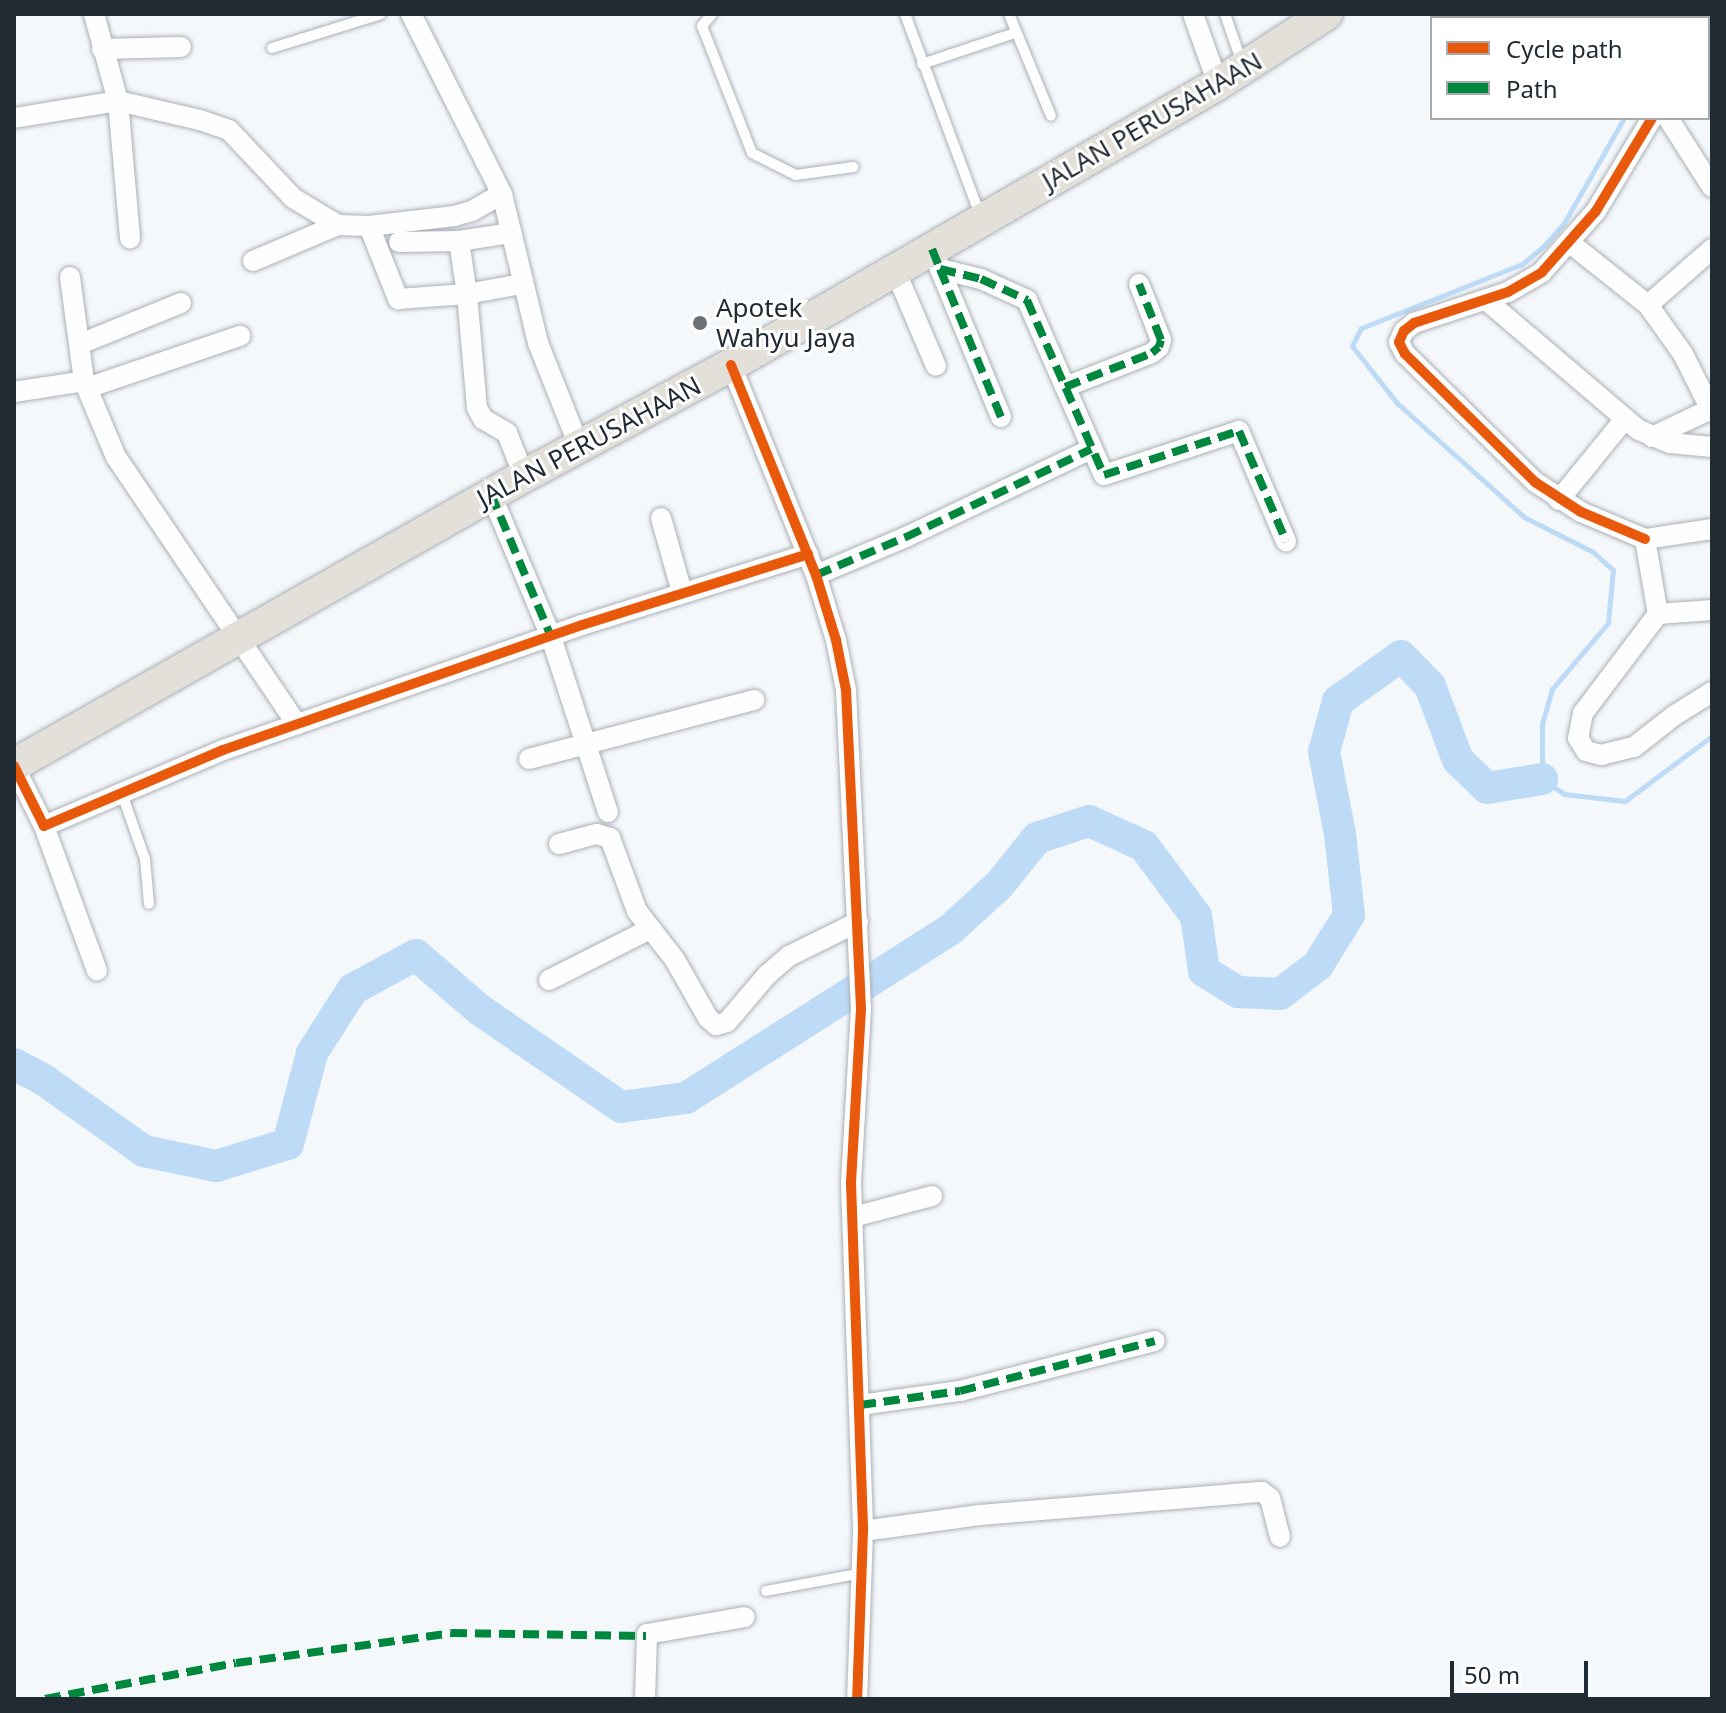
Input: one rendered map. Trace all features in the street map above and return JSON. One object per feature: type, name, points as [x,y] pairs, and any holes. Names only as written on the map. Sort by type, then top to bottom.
[{"type":"main road","name":"JALAN PERUSAHAAN","points":[[14,766],[491,494],[731,365],[895,270],[936,259],[982,220],[1231,76],[1326,14]]},
{"type":"street","points":[[94,14],[118,101],[130,238]]},
{"type":"street","points":[[411,14],[502,194],[521,284],[538,343],[579,446]]},
{"type":"street","points":[[1193,14],[1231,76]]},
{"type":"street","points":[[102,49],[181,47]]},
{"type":"street","points":[[14,118],[118,101],[229,130],[293,198],[338,225]]},
{"type":"street","points":[[1651,120],[1616,182],[1570,243],[1530,280],[1486,300],[1414,323],[1404,331],[1400,347],[1535,482],[1559,500],[1645,539],[1712,529]]},
{"type":"street","points":[[1669,120],[1712,187]]},
{"type":"street","points":[[253,261],[338,225],[369,226],[463,214],[502,194]]},
{"type":"street","points":[[369,226],[398,299],[467,294],[521,284]]},
{"type":"street","points":[[399,242],[459,241],[511,233]]},
{"type":"street","points":[[459,241],[477,408],[483,419],[507,433],[524,476]]},
{"type":"street","points":[[1570,243],[1648,305],[1678,345],[1711,411],[1652,437]]},
{"type":"street","points":[[1648,305],[1712,249]]},
{"type":"street","points":[[936,259],[1025,297],[1105,475],[1239,431],[1286,541]]},
{"type":"street","points":[[936,259],[1001,417]]},
{"type":"street","points":[[895,270],[936,366]]},
{"type":"street","points":[[70,277],[85,384],[116,457],[242,637],[297,724]]},
{"type":"street","points":[[1065,387],[1152,353],[1159,347],[1161,340],[1139,284]]},
{"type":"street","points":[[1486,300],[1624,420],[1652,437],[1670,443],[1712,447]]},
{"type":"street","points":[[80,344],[181,303]]},
{"type":"street","points":[[14,392],[85,384],[240,336]]},
{"type":"street","points":[[731,365],[816,575],[845,681],[861,1009],[852,1140],[863,1531],[857,1699]]},
{"type":"street","points":[[1559,500],[1624,420]]},
{"type":"street","points":[[816,575],[906,537],[1091,449]]},
{"type":"street","points":[[491,494],[551,637],[608,812]]},
{"type":"street","points":[[661,518],[682,592]]},
{"type":"street","points":[[1645,539],[1658,614],[1583,713],[1578,738],[1586,751],[1601,755],[1634,747],[1675,715],[1712,692]]},
{"type":"street","points":[[44,826],[121,791],[297,724],[682,592],[808,554]]},
{"type":"street","points":[[1658,614],[1712,610]]},
{"type":"street","points":[[529,759],[585,742],[654,729],[754,700]]},
{"type":"street","points":[[14,766],[44,826],[97,971]]},
{"type":"street","points":[[559,844],[597,834],[610,838],[634,906],[675,960],[708,1018],[716,1025],[727,1022],[767,975],[789,956],[858,922]]},
{"type":"street","points":[[549,980],[650,929]]},
{"type":"street","points":[[853,1217],[932,1196]]},
{"type":"street","points":[[860,1405],[960,1391],[1155,1341]]},
{"type":"street","points":[[863,1531],[980,1515],[1262,1492],[1270,1498],[1280,1537]]},
{"type":"street","points":[[645,1699],[647,1634],[745,1617]]},
{"type":"lane","points":[[272,48],[381,14]]},
{"type":"lane","points":[[712,14],[702,26],[752,153],[796,175],[853,167]]},
{"type":"lane","points":[[905,14],[982,220]]},
{"type":"lane","points":[[1009,14],[1051,116]]},
{"type":"lane","points":[[1225,14],[1231,76]]},
{"type":"lane","points":[[922,64],[1015,33]]},
{"type":"lane","points":[[121,791],[145,859],[149,904]]},
{"type":"lane","points":[[766,1591],[862,1573]]},
{"type":"waterway","points":[[1623,120],[1564,223],[1546,244],[1522,264],[1361,328],[1352,346],[1397,403],[1524,517],[1593,552],[1613,570],[1608,623],[1552,689],[1542,725],[1542,779],[1564,794],[1625,801],[1712,736]]},
{"type":"waterway","points":[[14,1064],[44,1080],[144,1151],[216,1166],[288,1144],[312,1053],[353,989],[416,955],[480,1010],[621,1107],[686,1098],[951,929],[999,885],[1037,838],[1089,821],[1144,846],[1196,916],[1204,971],[1238,992],[1280,994],[1318,965],[1349,915],[1340,834],[1324,752],[1338,701],[1401,656],[1430,686],[1458,760],[1487,788],[1542,779]]},
{"type":"marked path","points":[[932,249],[940,269],[981,279],[1027,300],[1104,475],[1239,431],[1286,541]]},
{"type":"marked path","points":[[940,269],[1001,417]]},
{"type":"marked path","points":[[1065,387],[1152,353],[1159,347],[1161,340],[1139,284]]},
{"type":"marked path","points":[[816,575],[906,537],[1091,449]]},
{"type":"marked path","points":[[491,494],[551,637]]},
{"type":"marked path","points":[[860,1405],[960,1391],[1155,1341]]},
{"type":"marked path","points":[[45,1699],[236,1663],[451,1633],[646,1636]]},
{"type":"cycle path","points":[[1645,539],[1581,512],[1535,482],[1405,354],[1399,342],[1404,331],[1414,323],[1508,292],[1542,272],[1596,211],[1651,120]]},
{"type":"cycle path","points":[[731,365],[816,575],[836,640],[846,690],[861,1009],[851,1183],[863,1531],[857,1699]]},
{"type":"cycle path","points":[[14,766],[44,826],[223,750],[582,625],[808,554]]},
{"type":"place","name":"Apotek Wahyu Jaya","points":[[700,323]]}]
